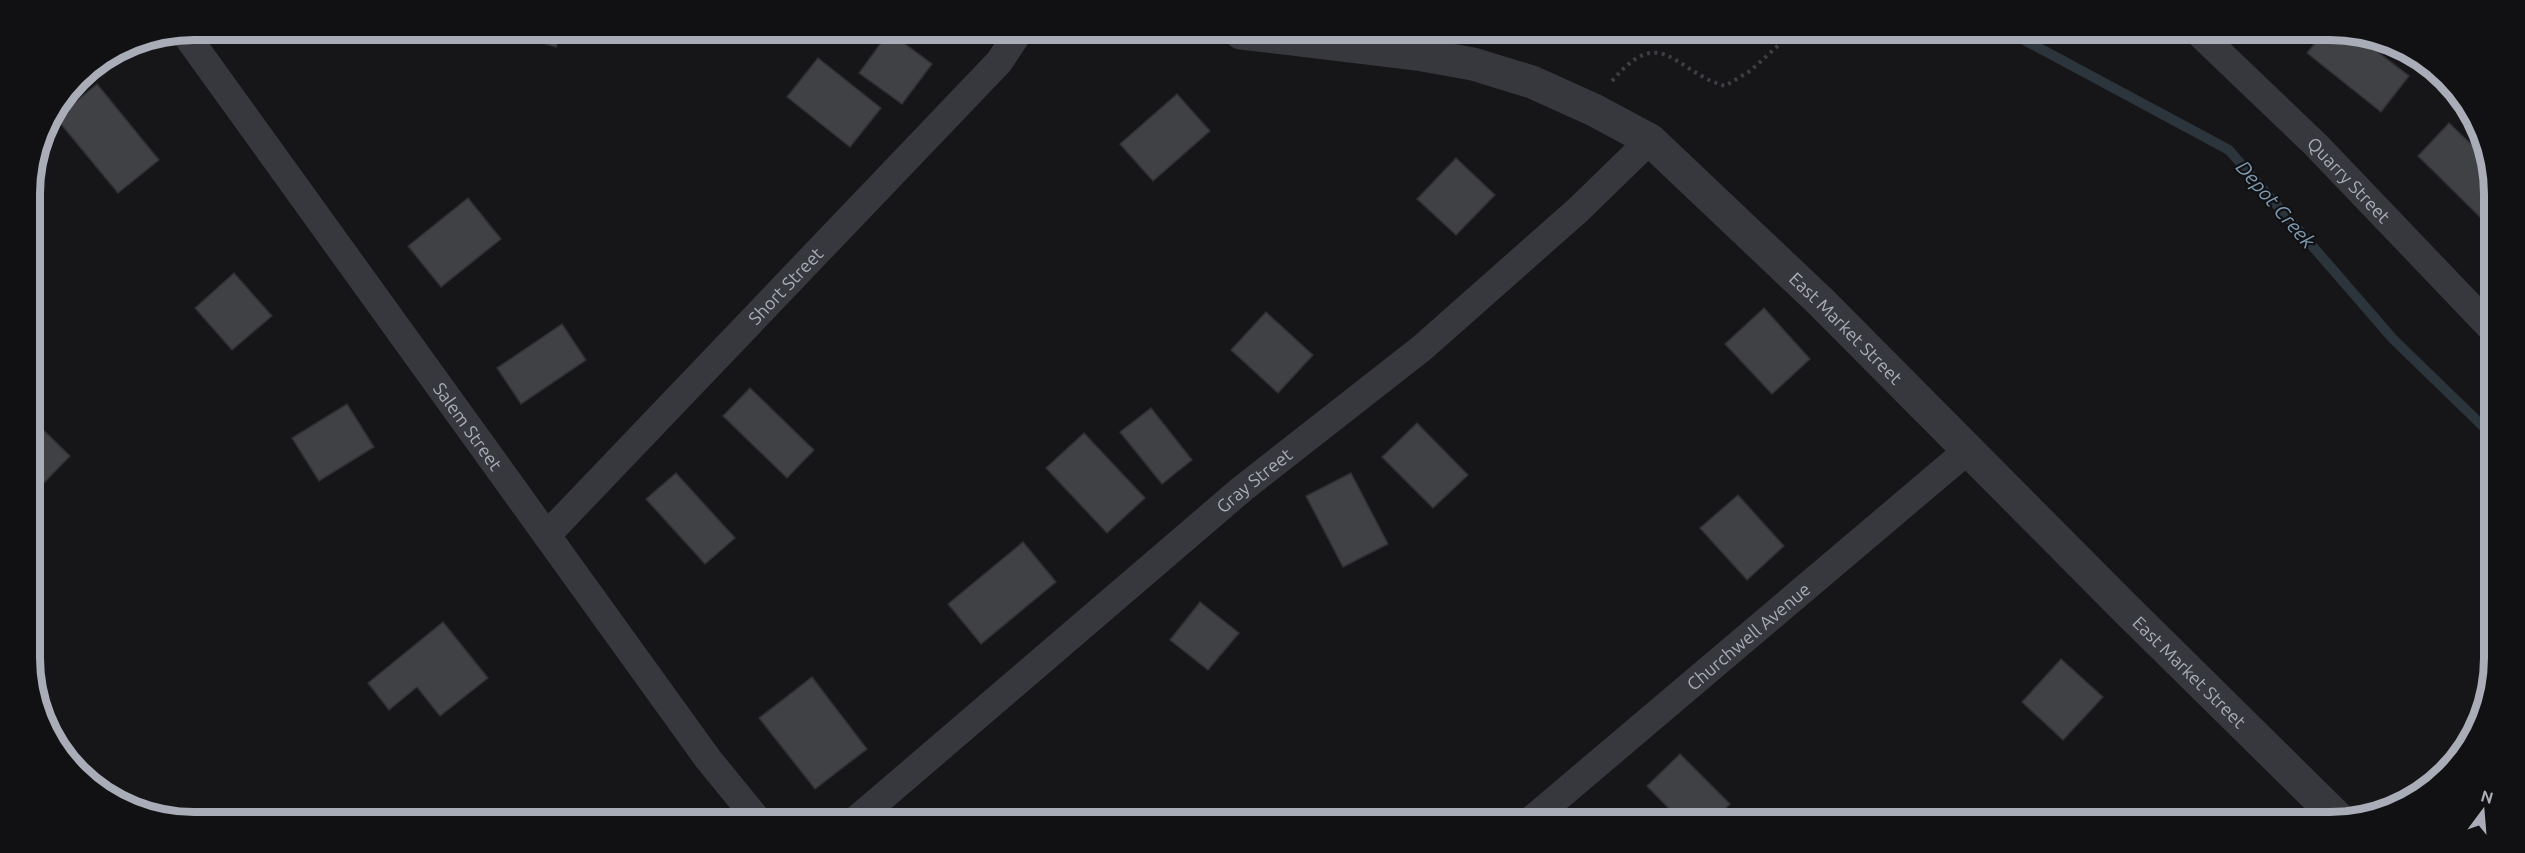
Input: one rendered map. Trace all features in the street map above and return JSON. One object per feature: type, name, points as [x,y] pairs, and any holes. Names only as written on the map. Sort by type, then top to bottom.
[{"type":"street","name":"East Market Street","points":[[1303,40],[1417,54],[1473,64],[1532,82],[1594,110],[1650,140],[1821,302],[2332,812]]},
{"type":"street","name":"Quarry Street","points":[[2207,40],[2316,145],[2484,321]]},
{"type":"street","name":"Salem Street","points":[[190,41],[708,759],[751,812]]},
{"type":"street","name":"Short Street","points":[[547,535],[999,62],[1013,41]]},
{"type":"street","name":"Gray Street","points":[[865,812],[1242,489],[1422,348],[1578,210],[1650,140]]},
{"type":"street","name":"Churchwell Avenue","points":[[1541,812],[1968,450]]},
{"type":"path","points":[[1608,86],[1621,70],[1642,54],[1658,52],[1680,61],[1706,81],[1725,86],[1750,71],[1784,40]]},
{"type":"building","points":[[2318,40],[2370,46],[2409,76],[2381,112],[2307,53]]},
{"type":"building","points":[[537,41],[558,41],[556,47]]},
{"type":"building","points":[[883,41],[901,41],[932,64],[902,104],[859,73]]},
{"type":"building","points":[[818,58],[881,108],[850,147],[787,97]]},
{"type":"building","points":[[97,84],[159,160],[118,193],[59,122],[67,109]]},
{"type":"building","points":[[1177,94],[1210,131],[1153,181],[1120,144]]},
{"type":"building","points":[[2449,123],[2478,150],[2483,175],[2484,217],[2482,219],[2418,156]]},
{"type":"building","points":[[1456,158],[1495,195],[1456,235],[1417,199]]},
{"type":"building","points":[[468,198],[501,239],[441,287],[408,246]]},
{"type":"building","points":[[234,273],[272,316],[232,350],[195,308]]},
{"type":"building","points":[[1764,308],[1810,359],[1772,394],[1725,344]]},
{"type":"building","points":[[1266,312],[1313,355],[1278,393],[1231,350]]},
{"type":"building","points":[[562,324],[586,360],[521,404],[497,368]]},
{"type":"building","points":[[750,388],[814,450],[787,478],[723,416]]},
{"type":"building","points":[[347,404],[374,447],[319,481],[292,438]]},
{"type":"building","points":[[1151,408],[1192,460],[1162,484],[1120,432]]},
{"type":"building","points":[[1417,423],[1468,475],[1433,508],[1382,457]]},
{"type":"building","points":[[40,427],[70,456],[40,486]]},
{"type":"building","points":[[1084,433],[1145,498],[1107,533],[1046,468]]},
{"type":"building","points":[[676,473],[735,538],[705,564],[646,499]]},
{"type":"building","points":[[1351,473],[1388,544],[1343,567],[1306,496]]},
{"type":"building","points":[[1738,495],[1784,546],[1747,580],[1700,528]]},
{"type":"building","points":[[1023,542],[1056,582],[981,644],[948,604]]},
{"type":"building","points":[[1200,602],[1239,633],[1208,670],[1170,640]]},
{"type":"building","points":[[443,622],[488,678],[440,716],[417,687],[389,710],[368,683]]},
{"type":"building","points":[[2061,659],[2103,697],[2063,740],[2022,702]]},
{"type":"building","points":[[812,677],[867,749],[815,789],[759,718]]},
{"type":"building","points":[[1680,754],[1730,804],[1722,812],[1672,812],[1647,786]]},
{"type":"waterway","name":"Depot Creek","points":[[2025,40],[2229,150],[2393,339],[2484,427]]}]
